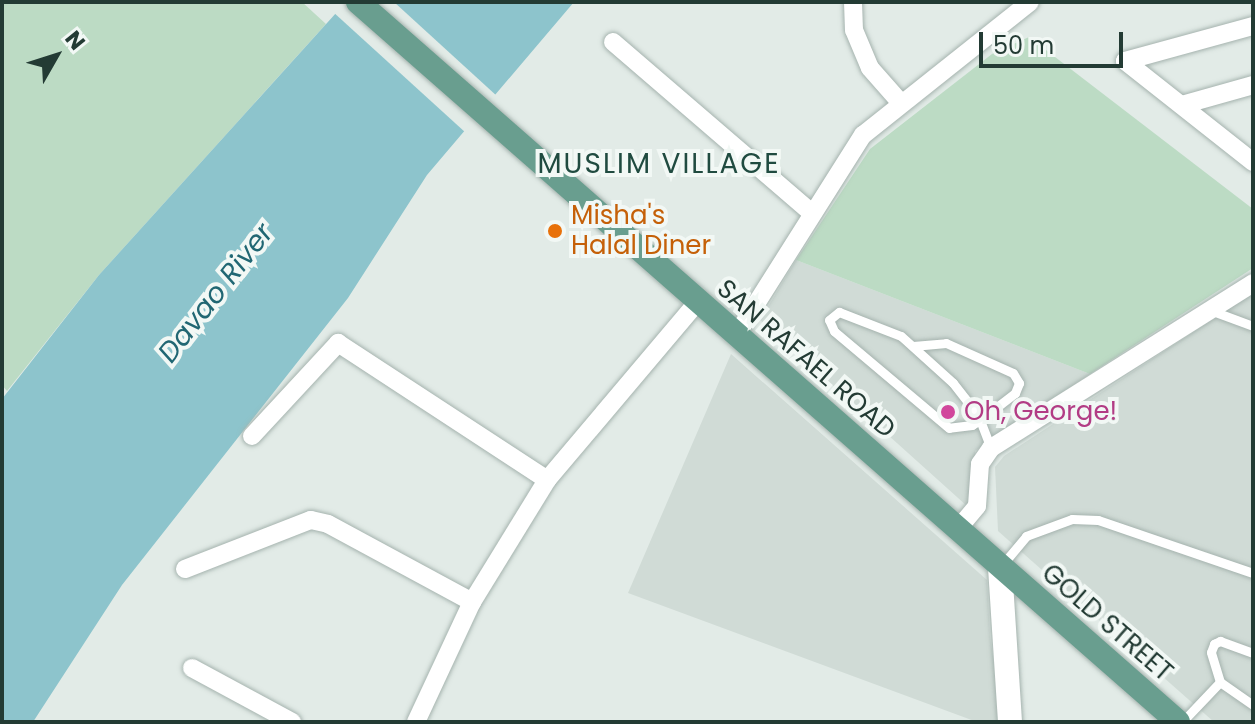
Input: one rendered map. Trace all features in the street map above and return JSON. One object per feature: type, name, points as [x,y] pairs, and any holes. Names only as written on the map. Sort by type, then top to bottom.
[{"type":"main road","name":"SAN RAFAEL ROAD","points":[[358,2],[494,126],[737,334],[1000,567]]},
{"type":"main road","name":"GOLD STREET","points":[[1000,567],[1180,722]]},
{"type":"street","points":[[853,2],[854,30],[870,68],[900,102]]},
{"type":"street","points":[[737,334],[863,135],[900,102],[1030,2]]},
{"type":"street","points":[[1253,26],[1125,61],[1253,162]]},
{"type":"street","points":[[613,42],[812,213]]},
{"type":"street","points":[[1182,105],[1251,87]]},
{"type":"street","points":[[957,530],[977,506],[980,464],[991,448],[1253,283]]},
{"type":"street","points":[[416,722],[472,602],[547,480],[698,301]]},
{"type":"street","points":[[252,436],[338,343],[547,480]]},
{"type":"street","points":[[185,569],[311,520],[328,524],[472,602]]},
{"type":"street","points":[[1000,567],[1010,722]]},
{"type":"street","points":[[192,668],[292,722]]},
{"type":"lane","points":[[1210,310],[1253,326]]},
{"type":"lane","points":[[913,346],[946,343],[1017,377],[1015,393],[980,420],[965,429],[949,428],[834,331],[829,320],[833,314],[846,314],[901,336],[953,383],[980,420],[991,448]]},
{"type":"lane","points":[[1000,567],[1026,536],[1072,519],[1098,520],[1253,573]]},
{"type":"lane","points":[[1253,653],[1220,641],[1214,644],[1211,652],[1220,682],[1253,705]]},
{"type":"lane","points":[[1180,722],[1220,682]]},
{"type":"shaded area","name":"Oh, George!","points":[[796,260],[1090,374],[975,451],[977,487],[967,506],[760,320]]},
{"type":"shaded area","points":[[1253,293],[1253,722],[1214,722],[998,531],[995,467],[1004,456]]},
{"type":"shaded area","points":[[731,354],[987,580],[990,637],[1003,722],[977,722],[628,593]]},
{"type":"green space","points":[[2,2],[302,2],[326,24],[99,275],[7,391],[2,385]]},
{"type":"green space","points":[[1029,37],[1253,209],[1253,268],[1090,374],[796,260],[870,149],[992,54]]},
{"type":"water","name":"Davao River","points":[[346,2],[574,2],[427,175],[348,298],[122,585],[33,722],[2,722],[2,399],[99,275]]},
{"type":"pier","points":[[341,2],[394,2],[498,97],[466,133],[332,11]]},
{"type":"place","name":"Misha's Halal Diner","points":[[555,231]]},
{"type":"place","name":"Oh, George!","points":[[948,412]]},
{"type":"district","name":"MUSLIM VILLAGE","points":[[659,164]]}]
